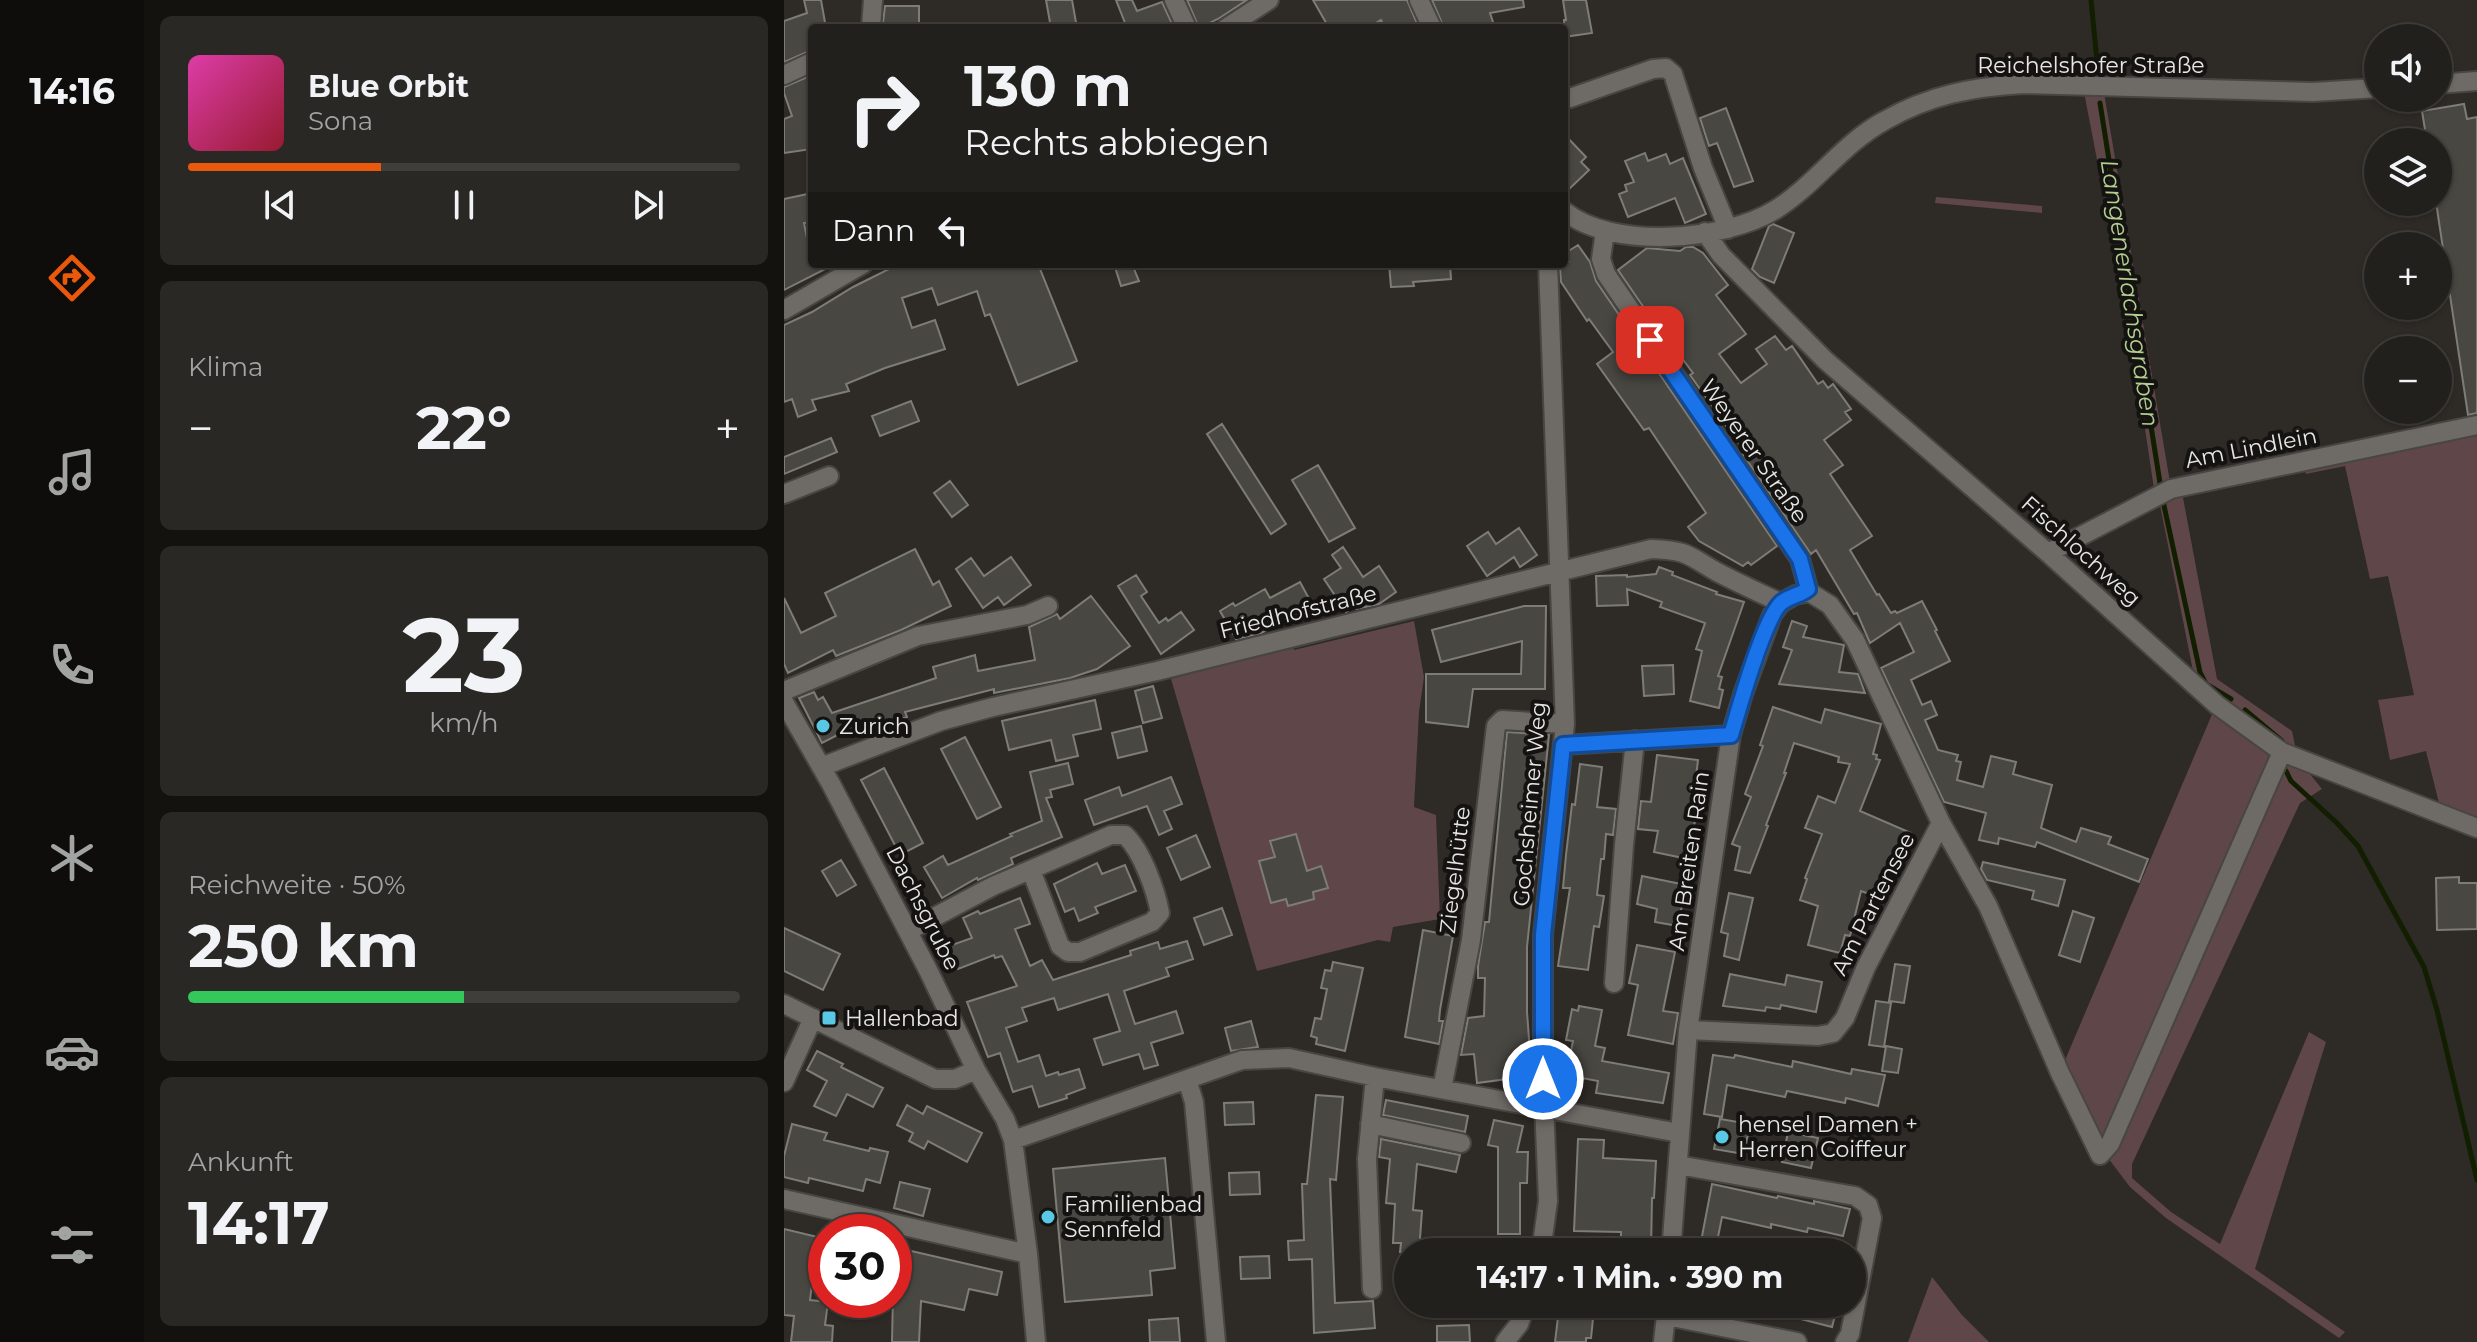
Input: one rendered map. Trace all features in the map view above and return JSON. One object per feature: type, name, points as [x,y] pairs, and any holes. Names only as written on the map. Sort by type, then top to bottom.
[{"type":"street","points":[[871,24],[873,0]]},
{"type":"street","points":[[1174,0],[1185,24]]},
{"type":"street","points":[[1232,24],[1269,0]]},
{"type":"street","points":[[1419,0],[1430,24]]},
{"type":"street","points":[[784,75],[808,64]]},
{"type":"street","points":[[1570,98],[1653,69],[1666,68],[1673,74],[1703,168],[1728,229]]},
{"type":"street","points":[[2452,83],[2477,81]]},
{"type":"street","name":"Reichelshofer Straße","points":[[1568,214],[1605,231],[1653,236],[1728,229],[1748,223],[1775,209],[1880,123],[1906,109],[1961,90],[2024,84],[2313,92],[2364,89]]},
{"type":"street","name":"Weyerer Straße","points":[[1605,231],[1601,259],[1606,274],[1800,559],[1809,592],[1830,605],[1855,640],[1941,823]]},
{"type":"street","name":"Fischlochweg","points":[[1705,232],[1721,255],[1825,360],[2048,553],[2217,705],[2282,752],[2477,828]]},
{"type":"street","points":[[784,310],[856,268]]},
{"type":"street","name":"Gochsheimer Weg","points":[[1543,1238],[1548,1201],[1543,935],[1565,724],[1548,268]]},
{"type":"street","name":"Am Lindlein","points":[[2048,553],[2171,489],[2477,425]]},
{"type":"street","points":[[784,494],[829,476]]},
{"type":"street","name":"Friedhofstraße","points":[[821,767],[941,721],[993,707],[1157,671],[1651,549],[1674,550],[1693,556],[1717,572],[1781,603]]},
{"type":"street","points":[[1781,603],[1809,592]]},
{"type":"street","name":"Am Breiten Rain","points":[[1672,1238],[1688,1030],[1731,735],[1772,615],[1781,603]]},
{"type":"street","points":[[784,691],[918,636],[1027,615],[1048,606]]},
{"type":"street","name":"Dachsgrube","points":[[784,702],[908,931],[976,1070],[1005,1119],[1013,1140],[1036,1342]]},
{"type":"street","name":"Ziegelhütte","points":[[1442,1089],[1471,940],[1496,726],[1502,720],[1565,724]]},
{"type":"street","points":[[1563,745],[1731,735]]},
{"type":"street","points":[[1614,983],[1635,740]]},
{"type":"street","name":"Am Partensee","points":[[1941,823],[1988,906],[2060,1073],[2100,1155],[2110,1144],[2282,752]]},
{"type":"street","name":"Am Partensee","points":[[1688,1030],[1818,1036],[1833,1033],[1845,1018],[1866,967],[1941,823]]},
{"type":"street","points":[[908,931],[993,886],[1111,835],[1125,835],[1134,844],[1158,900],[1160,913],[1152,922],[1080,952],[1068,952],[1060,946],[1031,870]]},
{"type":"street","points":[[784,1004],[935,1079],[955,1079],[976,1070]]},
{"type":"street","points":[[784,1082],[813,1018]]},
{"type":"street","points":[[1013,1140],[1242,1060],[1289,1058],[1375,1077],[1679,1133]]},
{"type":"street","points":[[1372,1289],[1367,1193],[1375,1077]]},
{"type":"street","points":[[1187,1079],[1194,1102],[1216,1342]]},
{"type":"street","points":[[1370,1124],[1461,1143]]},
{"type":"street","points":[[1678,1165],[1855,1196],[1868,1205],[1872,1218],[1850,1334],[1845,1342]]},
{"type":"street","points":[[784,1199],[1028,1254]]},
{"type":"street","points":[[1505,1342],[1521,1318]]},
{"type":"street","points":[[1663,1342],[1666,1318]]},
{"type":"street","points":[[1700,1318],[1797,1342]]},
{"type":"shaded area","points":[[2083,87],[2103,87],[2171,488],[2181,487],[2217,679],[2292,731],[2298,759],[2322,789],[2300,803],[2132,1164],[2132,1178],[2171,1212],[2220,1244],[2309,1032],[2326,1042],[2255,1269],[2345,1332],[2339,1338],[2166,1218],[2130,1187],[2108,1158],[2100,1155],[2060,1072],[2216,705],[2196,686],[2158,495],[2155,496],[2132,341]]},
{"type":"shaded area","points":[[1936,197],[2042,206],[2042,213],[1935,203]]},
{"type":"shaded area","points":[[2477,421],[2477,827],[2442,815],[2426,751],[2390,760],[2378,700],[2414,695],[2388,576],[2370,579],[2345,466],[2306,474],[2302,463]]},
{"type":"shaded area","points":[[1414,621],[1424,677],[1414,807],[1436,815],[1440,919],[1393,927],[1390,942],[1378,940],[1257,971],[1171,679],[1293,647],[1294,650]]},
{"type":"shaded area","points":[[1932,1277],[1962,1315],[1989,1342],[1908,1342]]},
{"type":"building","points":[[804,0],[821,0],[825,24],[808,24],[808,52],[784,62],[784,21],[807,13]]},
{"type":"building","points":[[1046,0],[1072,0],[1076,24],[1050,24]]},
{"type":"building","points":[[1116,0],[1132,0],[1137,11],[1162,2],[1172,24],[1125,24]]},
{"type":"building","points":[[1187,0],[1247,0],[1218,19],[1197,24]]},
{"type":"building","points":[[1313,0],[1407,0],[1417,24],[1383,24],[1381,20],[1374,24],[1327,24]]},
{"type":"building","points":[[1432,0],[1523,0],[1524,7],[1490,13],[1494,24],[1442,24]]},
{"type":"building","points":[[1563,0],[1586,0],[1592,33],[1568,36],[1568,24],[1564,24]]},
{"type":"building","points":[[885,6],[919,6],[919,23],[883,23]]},
{"type":"building","points":[[808,77],[808,150],[784,153],[784,119],[792,116],[784,87]]},
{"type":"building","points":[[2464,104],[2467,119],[2477,117],[2477,413],[2468,415],[2452,308],[2452,232],[2441,232],[2438,216],[2452,216],[2452,128],[2425,128],[2422,112],[2452,112],[2452,106]]},
{"type":"building","points":[[1726,108],[1753,181],[1734,187],[1717,143],[1709,146],[1700,118]]},
{"type":"building","points":[[1568,138],[1586,157],[1581,162],[1589,170],[1568,190]]},
{"type":"building","points":[[1645,153],[1648,161],[1666,154],[1670,164],[1683,158],[1706,214],[1685,223],[1675,198],[1628,217],[1619,194],[1627,191],[1625,185],[1634,182],[1625,161]]},
{"type":"building","points":[[808,194],[808,222],[804,223],[808,268],[827,268],[784,290],[784,199]]},
{"type":"building","points":[[1773,224],[1794,233],[1774,283],[1760,277],[1752,269],[1769,226]]},
{"type":"building","points":[[1578,245],[1590,262],[1596,281],[1777,546],[1751,565],[1748,562],[1743,566],[1699,541],[1688,527],[1706,513],[1649,428],[1644,430],[1597,364],[1613,352],[1561,282],[1560,268],[1568,268],[1568,251]]},
{"type":"building","points":[[1686,247],[1703,253],[1728,285],[1716,295],[1746,334],[1719,354],[1741,383],[1767,364],[1756,349],[1775,336],[1786,350],[1792,346],[1818,384],[1823,381],[1828,388],[1833,384],[1851,409],[1845,412],[1851,420],[1824,440],[1843,465],[1830,474],[1872,536],[1850,550],[1891,613],[1922,601],[1937,630],[1950,661],[1911,680],[1922,705],[1931,701],[1937,715],[1925,720],[1938,750],[1958,755],[1956,761],[1961,762],[1957,780],[1983,787],[1991,756],[2016,762],[2013,774],[2052,785],[2041,828],[2076,842],[2081,828],[2111,837],[2108,844],[2148,859],[2139,882],[2037,842],[2035,847],[1999,838],[1998,844],[1979,840],[1986,813],[1944,802],[1881,668],[1914,652],[1900,623],[1870,643],[1857,613],[1854,614],[1816,550],[1811,554],[1690,375],[1693,373],[1673,350],[1618,270],[1647,248],[1680,251]]},
{"type":"building","points":[[891,268],[1040,268],[1077,361],[1018,385],[990,314],[985,316],[977,291],[938,305],[932,288],[902,298],[912,328],[935,320],[945,349],[846,384],[849,391],[812,400],[816,410],[798,417],[792,399],[784,402],[784,325]]},
{"type":"building","points":[[1115,268],[1134,268],[1139,281],[1121,286]]},
{"type":"building","points":[[1389,268],[1450,268],[1451,279],[1391,287]]},
{"type":"building","points":[[911,401],[919,421],[880,436],[872,416]]},
{"type":"building","points":[[1222,424],[1286,524],[1271,534],[1207,434]]},
{"type":"building","points":[[831,438],[837,452],[784,474],[784,457]]},
{"type":"building","points":[[1318,465],[1355,528],[1329,542],[1292,480]]},
{"type":"building","points":[[950,481],[968,505],[952,517],[934,493]]},
{"type":"building","points":[[1519,528],[1537,555],[1520,567],[1514,557],[1487,576],[1467,546],[1488,532],[1496,544]]},
{"type":"building","points":[[1343,547],[1363,577],[1379,566],[1396,592],[1379,604],[1356,609],[1354,606],[1346,612],[1324,579],[1341,568],[1332,555]]},
{"type":"building","points":[[915,549],[933,585],[939,581],[951,606],[836,656],[833,650],[788,673],[784,664],[784,598],[801,633],[836,616],[825,593]]},
{"type":"building","points":[[1011,557],[1031,585],[1004,605],[998,597],[983,608],[956,569],[971,558],[984,576]]},
{"type":"building","points":[[1659,567],[1716,594],[1744,602],[1718,676],[1722,677],[1719,689],[1723,690],[1719,708],[1690,701],[1702,651],[1696,649],[1705,623],[1660,607],[1662,602],[1627,589],[1628,605],[1597,606],[1596,576],[1656,574]]},
{"type":"building","points":[[1136,575],[1147,592],[1141,596],[1159,623],[1181,612],[1194,630],[1161,654],[1118,586]]},
{"type":"building","points":[[1300,582],[1313,606],[1261,633],[1236,639],[1220,611],[1265,589],[1270,598]]},
{"type":"building","points":[[1091,596],[1130,646],[1097,669],[1070,678],[994,693],[994,689],[905,712],[907,717],[862,733],[859,724],[822,743],[799,698],[814,692],[818,700],[823,697],[832,713],[936,678],[933,667],[975,655],[978,671],[1035,660],[1029,627],[1057,614],[1060,619]]},
{"type":"building","points":[[1524,606],[1546,606],[1545,689],[1473,689],[1468,727],[1426,722],[1426,674],[1521,674],[1522,641],[1441,662],[1432,630]]},
{"type":"building","points":[[1792,621],[1807,626],[1803,637],[1844,645],[1839,672],[1858,674],[1865,693],[1779,684],[1792,650],[1783,647]]},
{"type":"building","points":[[1673,665],[1674,694],[1644,696],[1642,666]]},
{"type":"building","points":[[1153,686],[1162,718],[1143,723],[1135,691]]},
{"type":"building","points":[[1095,700],[1101,729],[1073,735],[1078,756],[1056,761],[1051,740],[1009,750],[1002,721]]},
{"type":"building","points":[[1773,707],[1821,723],[1825,709],[1881,724],[1873,754],[1880,760],[1860,811],[1911,833],[1902,854],[1898,852],[1881,898],[1861,891],[1850,936],[1845,935],[1840,953],[1808,945],[1818,906],[1800,900],[1822,834],[1805,828],[1818,796],[1835,803],[1850,764],[1838,762],[1839,757],[1794,743],[1750,873],[1735,870],[1740,847],[1732,844],[1751,797],[1745,794],[1763,746],[1760,745]]},
{"type":"building","points":[[1141,726],[1147,751],[1118,758],[1112,733]]},
{"type":"building","points":[[1507,732],[1549,735],[1527,947],[1531,1066],[1522,1067],[1523,1074],[1477,1083],[1474,1054],[1461,1055],[1468,1018],[1484,1016],[1485,978],[1478,978],[1478,966],[1485,922],[1489,922]]},
{"type":"building","points":[[965,737],[1001,807],[977,819],[941,749]]},
{"type":"building","points":[[1657,755],[1698,760],[1693,802],[1699,803],[1683,858],[1654,852],[1658,831],[1638,829],[1641,801],[1651,802]]},
{"type":"building","points":[[1068,763],[1073,784],[1050,790],[1052,797],[1046,798],[1062,837],[1011,858],[1013,864],[977,878],[942,898],[924,867],[943,856],[948,865],[1042,821],[1030,772]]},
{"type":"building","points":[[1580,764],[1602,767],[1597,807],[1616,809],[1613,835],[1606,834],[1604,859],[1601,859],[1597,895],[1604,896],[1599,927],[1594,926],[1588,970],[1558,966],[1570,888],[1563,888],[1566,855]]},
{"type":"building","points":[[884,768],[923,843],[900,855],[861,780]]},
{"type":"building","points":[[1171,777],[1182,804],[1164,811],[1172,829],[1159,835],[1147,806],[1094,825],[1085,800],[1119,787],[1122,796]]},
{"type":"building","points":[[1296,834],[1307,871],[1321,866],[1328,888],[1313,892],[1314,899],[1288,906],[1286,899],[1271,903],[1259,861],[1275,857],[1270,841]]},
{"type":"building","points":[[1196,835],[1210,867],[1181,880],[1167,848]]},
{"type":"building","points":[[841,860],[856,885],[837,896],[822,871]]},
{"type":"building","points":[[1983,862],[2065,880],[2058,906],[2032,899],[2034,891],[1987,880],[1981,869]]},
{"type":"building","points":[[1097,863],[1102,874],[1125,865],[1136,891],[1095,907],[1098,913],[1079,921],[1074,908],[1065,912],[1054,884]]},
{"type":"building","points":[[1642,876],[1686,885],[1678,926],[1655,922],[1657,909],[1637,904]]},
{"type":"building","points":[[2459,877],[2459,883],[2477,883],[2477,929],[2437,930],[2436,878]]},
{"type":"building","points":[[1729,893],[1753,898],[1739,960],[1724,956],[1728,934],[1721,932]]},
{"type":"building","points":[[1020,898],[1030,924],[1015,929],[1030,966],[1042,960],[1053,980],[1131,955],[1130,951],[1158,942],[1160,949],[1187,941],[1193,959],[1166,968],[1169,976],[1124,991],[1135,1024],[1176,1011],[1183,1033],[1151,1043],[1158,1065],[1144,1069],[1139,1054],[1103,1065],[1094,1039],[1120,1031],[1108,994],[1058,1010],[1054,998],[1022,1008],[1027,1021],[1006,1028],[1018,1062],[1039,1055],[1046,1076],[1079,1069],[1085,1088],[1039,1107],[1032,1086],[1013,1092],[1000,1053],[988,1057],[967,1002],[1017,986],[1002,956],[995,958],[994,955],[958,969],[949,946],[972,938],[963,918]]},
{"type":"building","points":[[1222,908],[1232,935],[1204,945],[1194,918]]},
{"type":"building","points":[[2073,911],[2094,918],[2080,962],[2059,955]]},
{"type":"building","points":[[784,928],[840,954],[823,990],[784,971]]},
{"type":"building","points":[[1423,930],[1453,936],[1440,1010],[1439,1021],[1443,1021],[1439,1044],[1405,1037]]},
{"type":"building","points":[[1637,945],[1675,952],[1663,1011],[1678,1013],[1673,1044],[1628,1035],[1638,985],[1629,983]]},
{"type":"building","points":[[1333,962],[1363,968],[1345,1051],[1316,1044],[1317,1038],[1311,1036],[1315,1018],[1321,1019],[1327,989],[1321,988],[1325,970],[1331,971]]},
{"type":"building","points":[[1895,964],[1910,966],[1904,1003],[1889,1001]]},
{"type":"building","points":[[1730,974],[1785,985],[1787,975],[1822,982],[1816,1012],[1781,1005],[1780,1009],[1766,1007],[1765,1011],[1723,1006]]},
{"type":"building","points":[[1876,1001],[1891,1003],[1884,1047],[1869,1045]]},
{"type":"building","points":[[1579,1006],[1602,1010],[1595,1046],[1605,1048],[1602,1061],[1669,1073],[1663,1103],[1596,1093],[1598,1081],[1566,1075],[1573,1041],[1566,1040],[1572,1009],[1578,1011]]},
{"type":"building","points":[[1251,1021],[1258,1047],[1231,1051],[1225,1028]]},
{"type":"building","points":[[1886,1046],[1902,1049],[1898,1073],[1882,1071]]},
{"type":"building","points":[[817,1051],[883,1088],[873,1107],[847,1094],[836,1116],[814,1106],[827,1081],[807,1070]]},
{"type":"building","points":[[1713,1055],[1734,1058],[1735,1055],[1792,1067],[1793,1061],[1851,1074],[1852,1069],[1885,1075],[1878,1106],[1846,1098],[1845,1103],[1787,1091],[1785,1097],[1727,1085],[1722,1117],[1704,1114]]},
{"type":"building","points":[[1316,1095],[1343,1097],[1336,1180],[1330,1179],[1335,1303],[1373,1301],[1375,1328],[1314,1333],[1312,1259],[1289,1260],[1288,1241],[1304,1240],[1302,1184],[1307,1184]]},
{"type":"building","points":[[1386,1100],[1468,1116],[1465,1132],[1383,1115]]},
{"type":"building","points":[[1253,1102],[1254,1124],[1225,1125],[1224,1103]]},
{"type":"building","points":[[907,1105],[923,1114],[927,1106],[982,1133],[967,1162],[928,1141],[924,1149],[909,1141],[913,1133],[897,1125]]},
{"type":"building","points":[[1720,1119],[1750,1124],[1744,1154],[1714,1149]]},
{"type":"building","points":[[1494,1120],[1523,1126],[1517,1152],[1528,1152],[1527,1183],[1520,1183],[1520,1234],[1498,1234],[1498,1147],[1488,1145]]},
{"type":"building","points":[[792,1124],[827,1133],[824,1140],[869,1151],[870,1148],[888,1152],[880,1183],[866,1179],[863,1191],[809,1178],[808,1183],[784,1177],[784,1156]]},
{"type":"building","points":[[1788,1132],[1818,1138],[1811,1168],[1782,1162]]},
{"type":"building","points":[[1381,1139],[1460,1155],[1456,1172],[1417,1164],[1413,1210],[1422,1211],[1420,1238],[1394,1238],[1393,1243],[1395,1204],[1386,1203],[1390,1159],[1379,1157]]},
{"type":"building","points":[[1578,1139],[1604,1140],[1603,1158],[1656,1161],[1651,1238],[1621,1238],[1621,1232],[1574,1231]]},
{"type":"building","points":[[1165,1158],[1175,1268],[1150,1271],[1152,1295],[1065,1302],[1053,1169]]},
{"type":"building","points":[[1259,1172],[1260,1194],[1230,1195],[1229,1173]]},
{"type":"building","points":[[900,1182],[930,1189],[923,1216],[894,1208]]},
{"type":"building","points":[[1712,1184],[1850,1209],[1843,1236],[1808,1228],[1807,1232],[1771,1224],[1771,1228],[1722,1217],[1718,1238],[1702,1238]]},
{"type":"building","points":[[784,1229],[808,1235],[808,1318],[826,1318],[825,1325],[833,1326],[832,1342],[791,1342],[794,1316],[784,1315]]},
{"type":"building","points":[[912,1251],[1002,1272],[997,1295],[969,1289],[964,1310],[921,1301],[919,1342],[892,1342],[893,1318],[912,1318]]},
{"type":"building","points":[[1269,1256],[1270,1278],[1241,1279],[1240,1257]]},
{"type":"building","points":[[1178,1318],[1180,1342],[1150,1342],[1149,1320]]},
{"type":"building","points":[[1558,1318],[1601,1318],[1593,1319],[1591,1338],[1586,1338],[1586,1342],[1555,1342]]},
{"type":"building","points":[[1796,1318],[1834,1318],[1832,1327]]},
{"type":"building","points":[[1469,1325],[1470,1342],[1437,1342],[1437,1326]]},
{"type":"waterway","name":"Langenerlachsgraben","points":[[2091,0],[2098,72]]},
{"type":"waterway","name":"Langenerlachsgraben","points":[[2100,103],[2160,483]]},
{"type":"waterway","name":"Langenerlachsgraben","points":[[2163,501],[2200,672],[2206,684],[2231,699]]},
{"type":"waterway","name":"Langenerlachsgraben","points":[[2245,710],[2282,741]]},
{"type":"waterway","name":"Langenerlachsgraben","points":[[2286,771],[2291,781],[2358,846],[2424,967],[2477,1180]]},
{"type":"place","name":"Zurich","points":[[823,726]]},
{"type":"place","name":"Hallenbad","points":[[829,1018]]},
{"type":"place","name":"hensel Damen + Herren Coiffeur","points":[[1722,1137]]},
{"type":"place","name":"Familienbad Sennfeld","points":[[1048,1217]]},
{"type":"route","points":[[1543,1079],[1543,935],[1563,745],[1731,735],[1772,615],[1781,603],[1808,589],[1800,559],[1650,340]]}]
